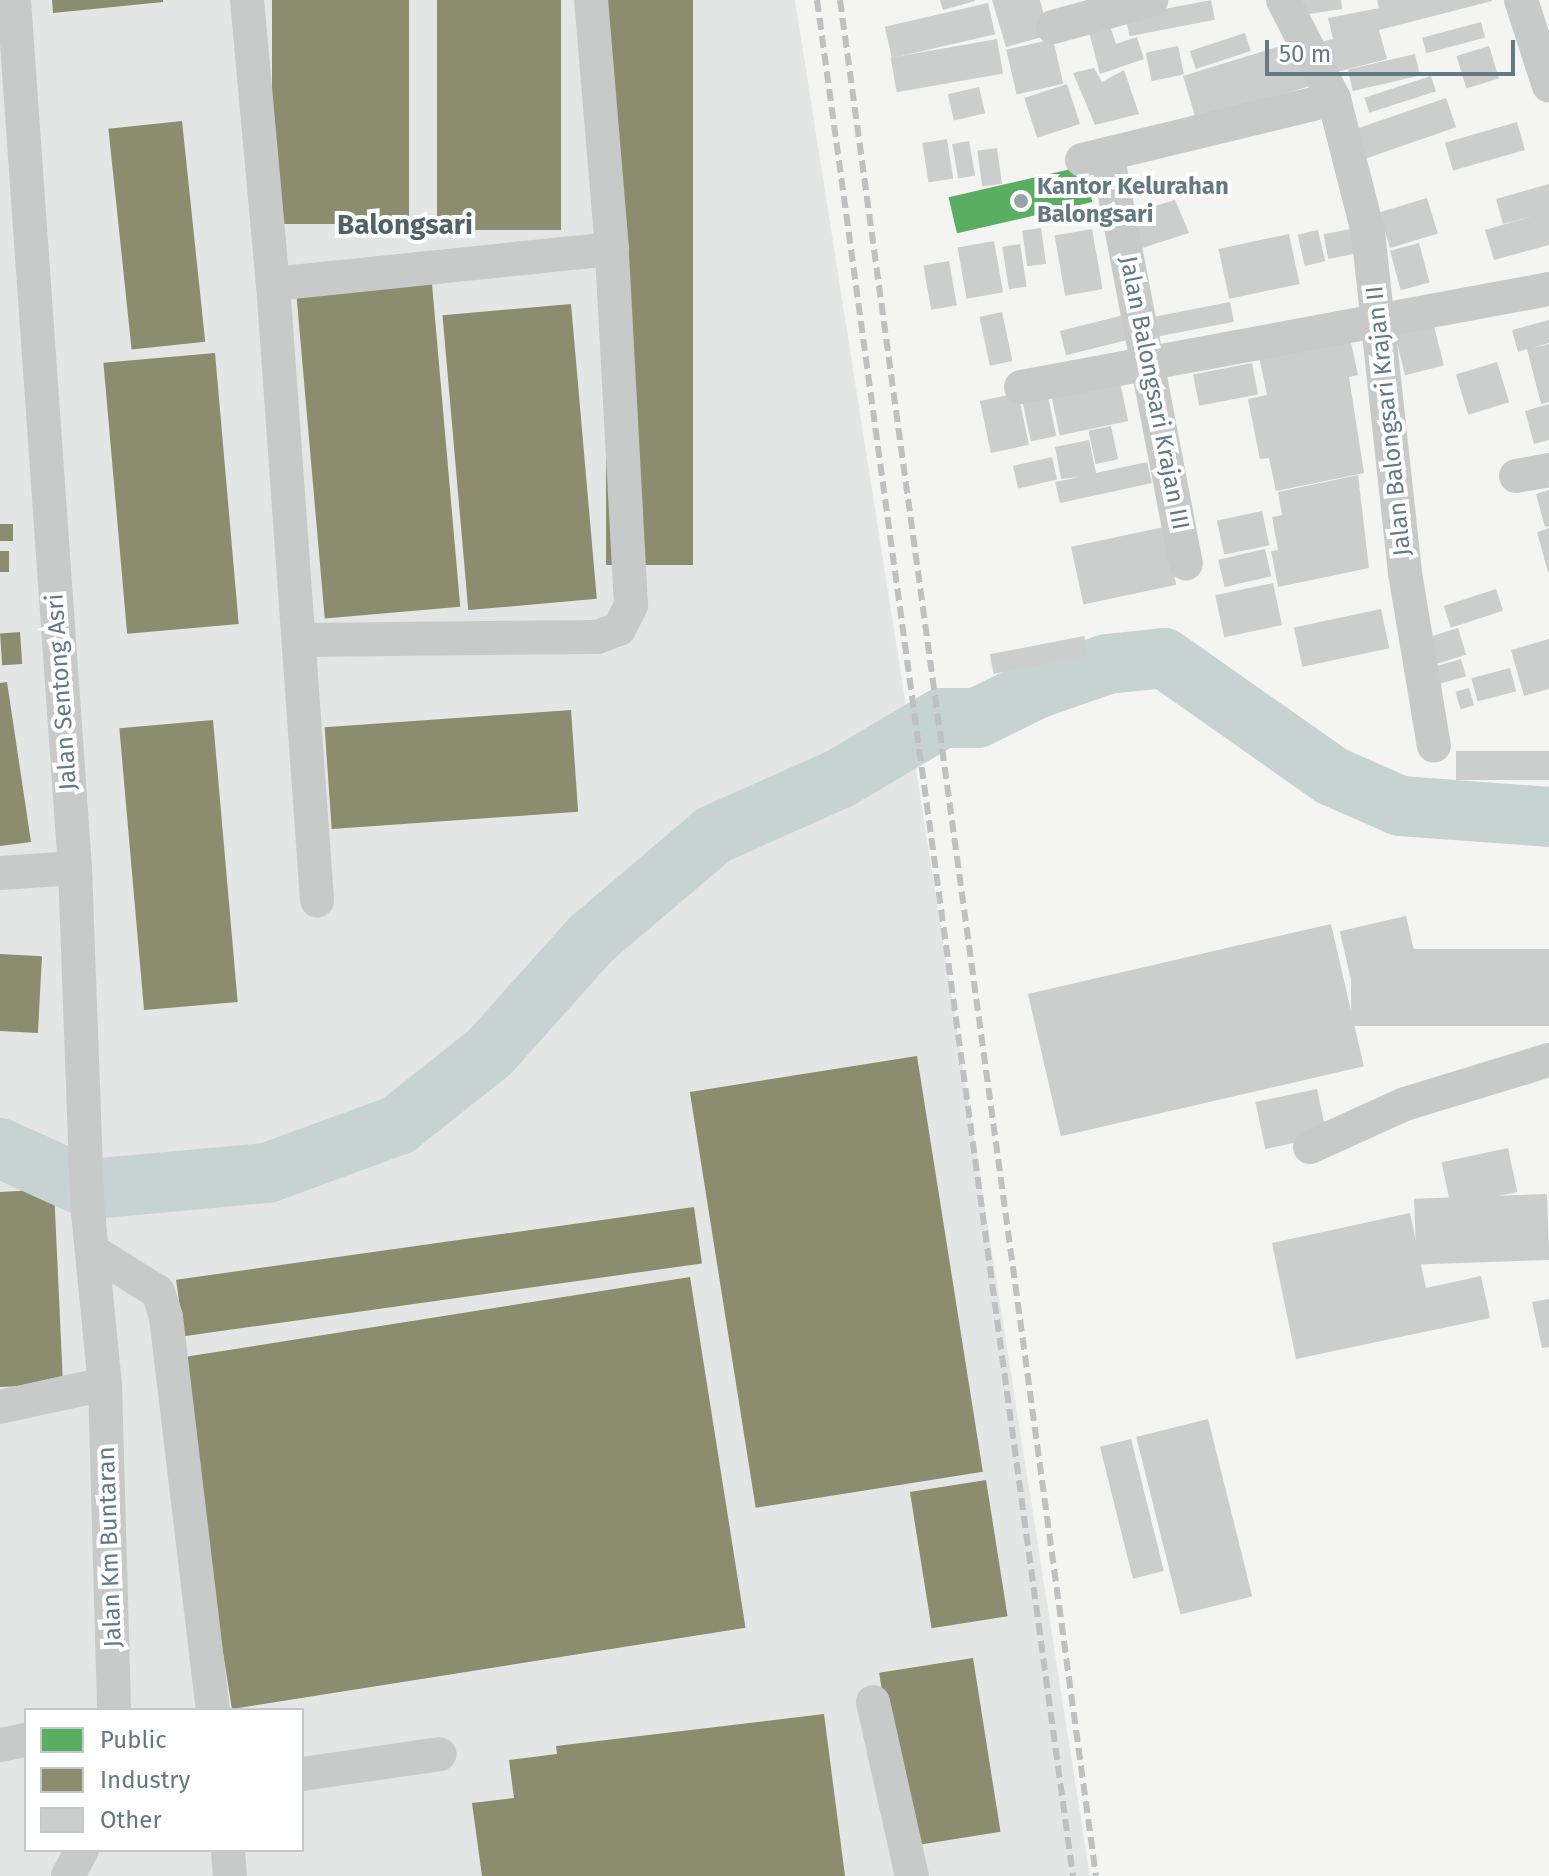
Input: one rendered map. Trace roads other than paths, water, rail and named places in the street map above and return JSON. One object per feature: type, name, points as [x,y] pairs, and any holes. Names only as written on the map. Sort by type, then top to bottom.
[{"type":"street","name":"Jalan Sentong Asri","points":[[14,0],[75,868],[87,1202],[105,1384]]},
{"type":"street","points":[[247,0],[273,284],[317,900]]},
{"type":"street","points":[[299,640],[597,637],[619,629],[631,605],[612,249],[591,0]]},
{"type":"street","points":[[1053,27],[1151,0]]},
{"type":"street","name":"Jalan Balongsari Krajan II","points":[[1283,0],[1334,99],[1368,232],[1381,317],[1405,573],[1434,746]]},
{"type":"street","points":[[1521,0],[1549,86]]},
{"type":"street","name":"Jalan Balongsari Krajan III","points":[[1186,563],[1148,366],[1094,157],[1334,99]]},
{"type":"street","points":[[273,284],[612,249]]},
{"type":"street","points":[[1021,387],[1148,366],[1381,317],[1549,289]]},
{"type":"street","points":[[0,873],[75,868]]},
{"type":"street","points":[[1310,1147],[1405,1104],[1549,1060]]},
{"type":"street","points":[[94,1252],[128,1268],[158,1292],[166,1317],[213,1708]]},
{"type":"street","points":[[0,1407],[105,1384]]},
{"type":"street","name":"Jalan Km Buntaran","points":[[105,1384],[114,1708]]},
{"type":"street","points":[[873,1702],[912,1876]]},
{"type":"street","points":[[0,1745],[24,1740]]},
{"type":"street","points":[[304,1774],[440,1754]]},
{"type":"street","points":[[68,1876],[81,1852]]},
{"type":"street","points":[[228,1852],[230,1876]]},
{"type":"waterway","points":[[0,1148],[91,1189],[267,1173],[398,1125],[490,1052],[591,939],[713,835],[839,779],[942,718],[977,718],[1036,689],[1107,664],[1164,658],[1332,776],[1400,806],[1549,817]]},
{"type":"railway","points":[[817,0],[1073,1876]]},
{"type":"railway","points":[[840,0],[1096,1876]]},
{"type":"place","name":"Kantor Kelurahan Balongsari","points":[[1021,201]]},
{"type":"district","name":"Balongsari","points":[[405,225]]}]
